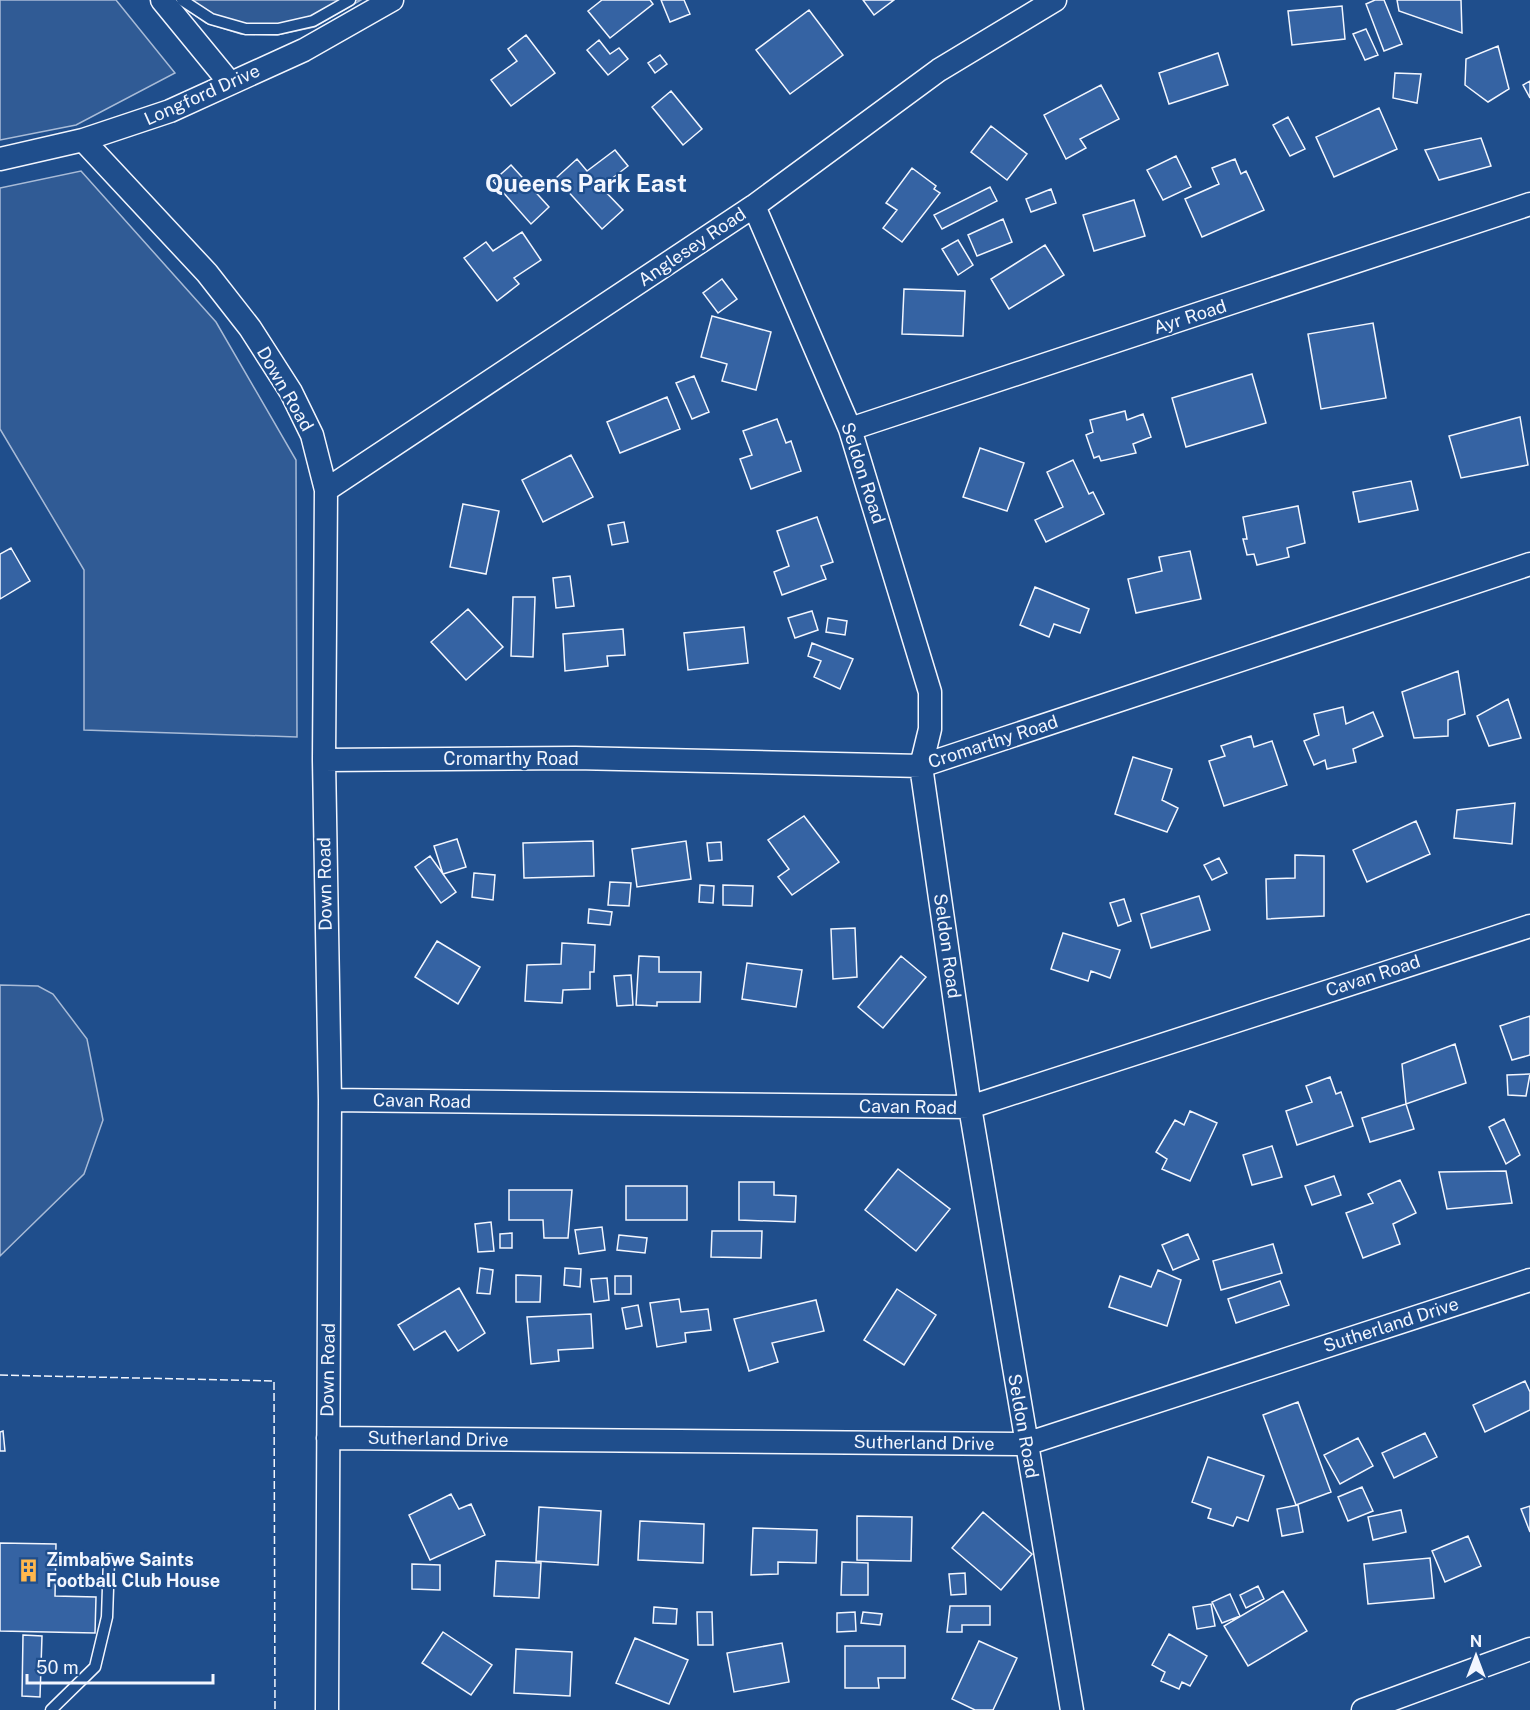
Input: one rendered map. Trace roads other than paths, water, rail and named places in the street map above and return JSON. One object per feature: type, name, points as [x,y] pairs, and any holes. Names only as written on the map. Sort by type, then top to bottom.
[{"type":"street","points":[[162,0],[231,83]]},
{"type":"street","name":"Longford Drive","points":[[0,159],[83,140],[170,111],[304,50],[392,0]]},
{"type":"street","name":"Anglesey Road","points":[[326,490],[754,206],[939,70],[1055,0]]},
{"type":"street","name":"Down Road","points":[[83,140],[207,273],[250,328],[291,392],[312,435],[326,490],[324,760],[330,1100],[327,1710]]},
{"type":"street","name":"Ayr Road","points":[[850,429],[1530,204]]},
{"type":"street","name":"Seldon Road","points":[[754,206],[850,429],[930,692],[930,729],[921,766],[970,1107],[1072,1710]]},
{"type":"street","name":"Cromarthy Road","points":[[324,760],[575,758],[921,766],[1530,564]]},
{"type":"street","name":"Cavan Road","points":[[330,1100],[970,1107],[1530,926]]},
{"type":"street","name":"Sutherland Drive","points":[[328,1437],[1026,1444],[1530,1280]]},
{"type":"street","points":[[1363,1710],[1530,1648]]},
{"type":"lane","points":[[182,0],[211,19],[246,29],[278,29],[313,21],[350,0]]},
{"type":"lane","points":[[51,1710],[94,1667],[107,1617],[108,1559]]},
{"type":"place","name":"Zimbabwe Saints Football Club House","points":[[28,1570]]},
{"type":"district","name":"Queens Park East","points":[[586,184]]}]
